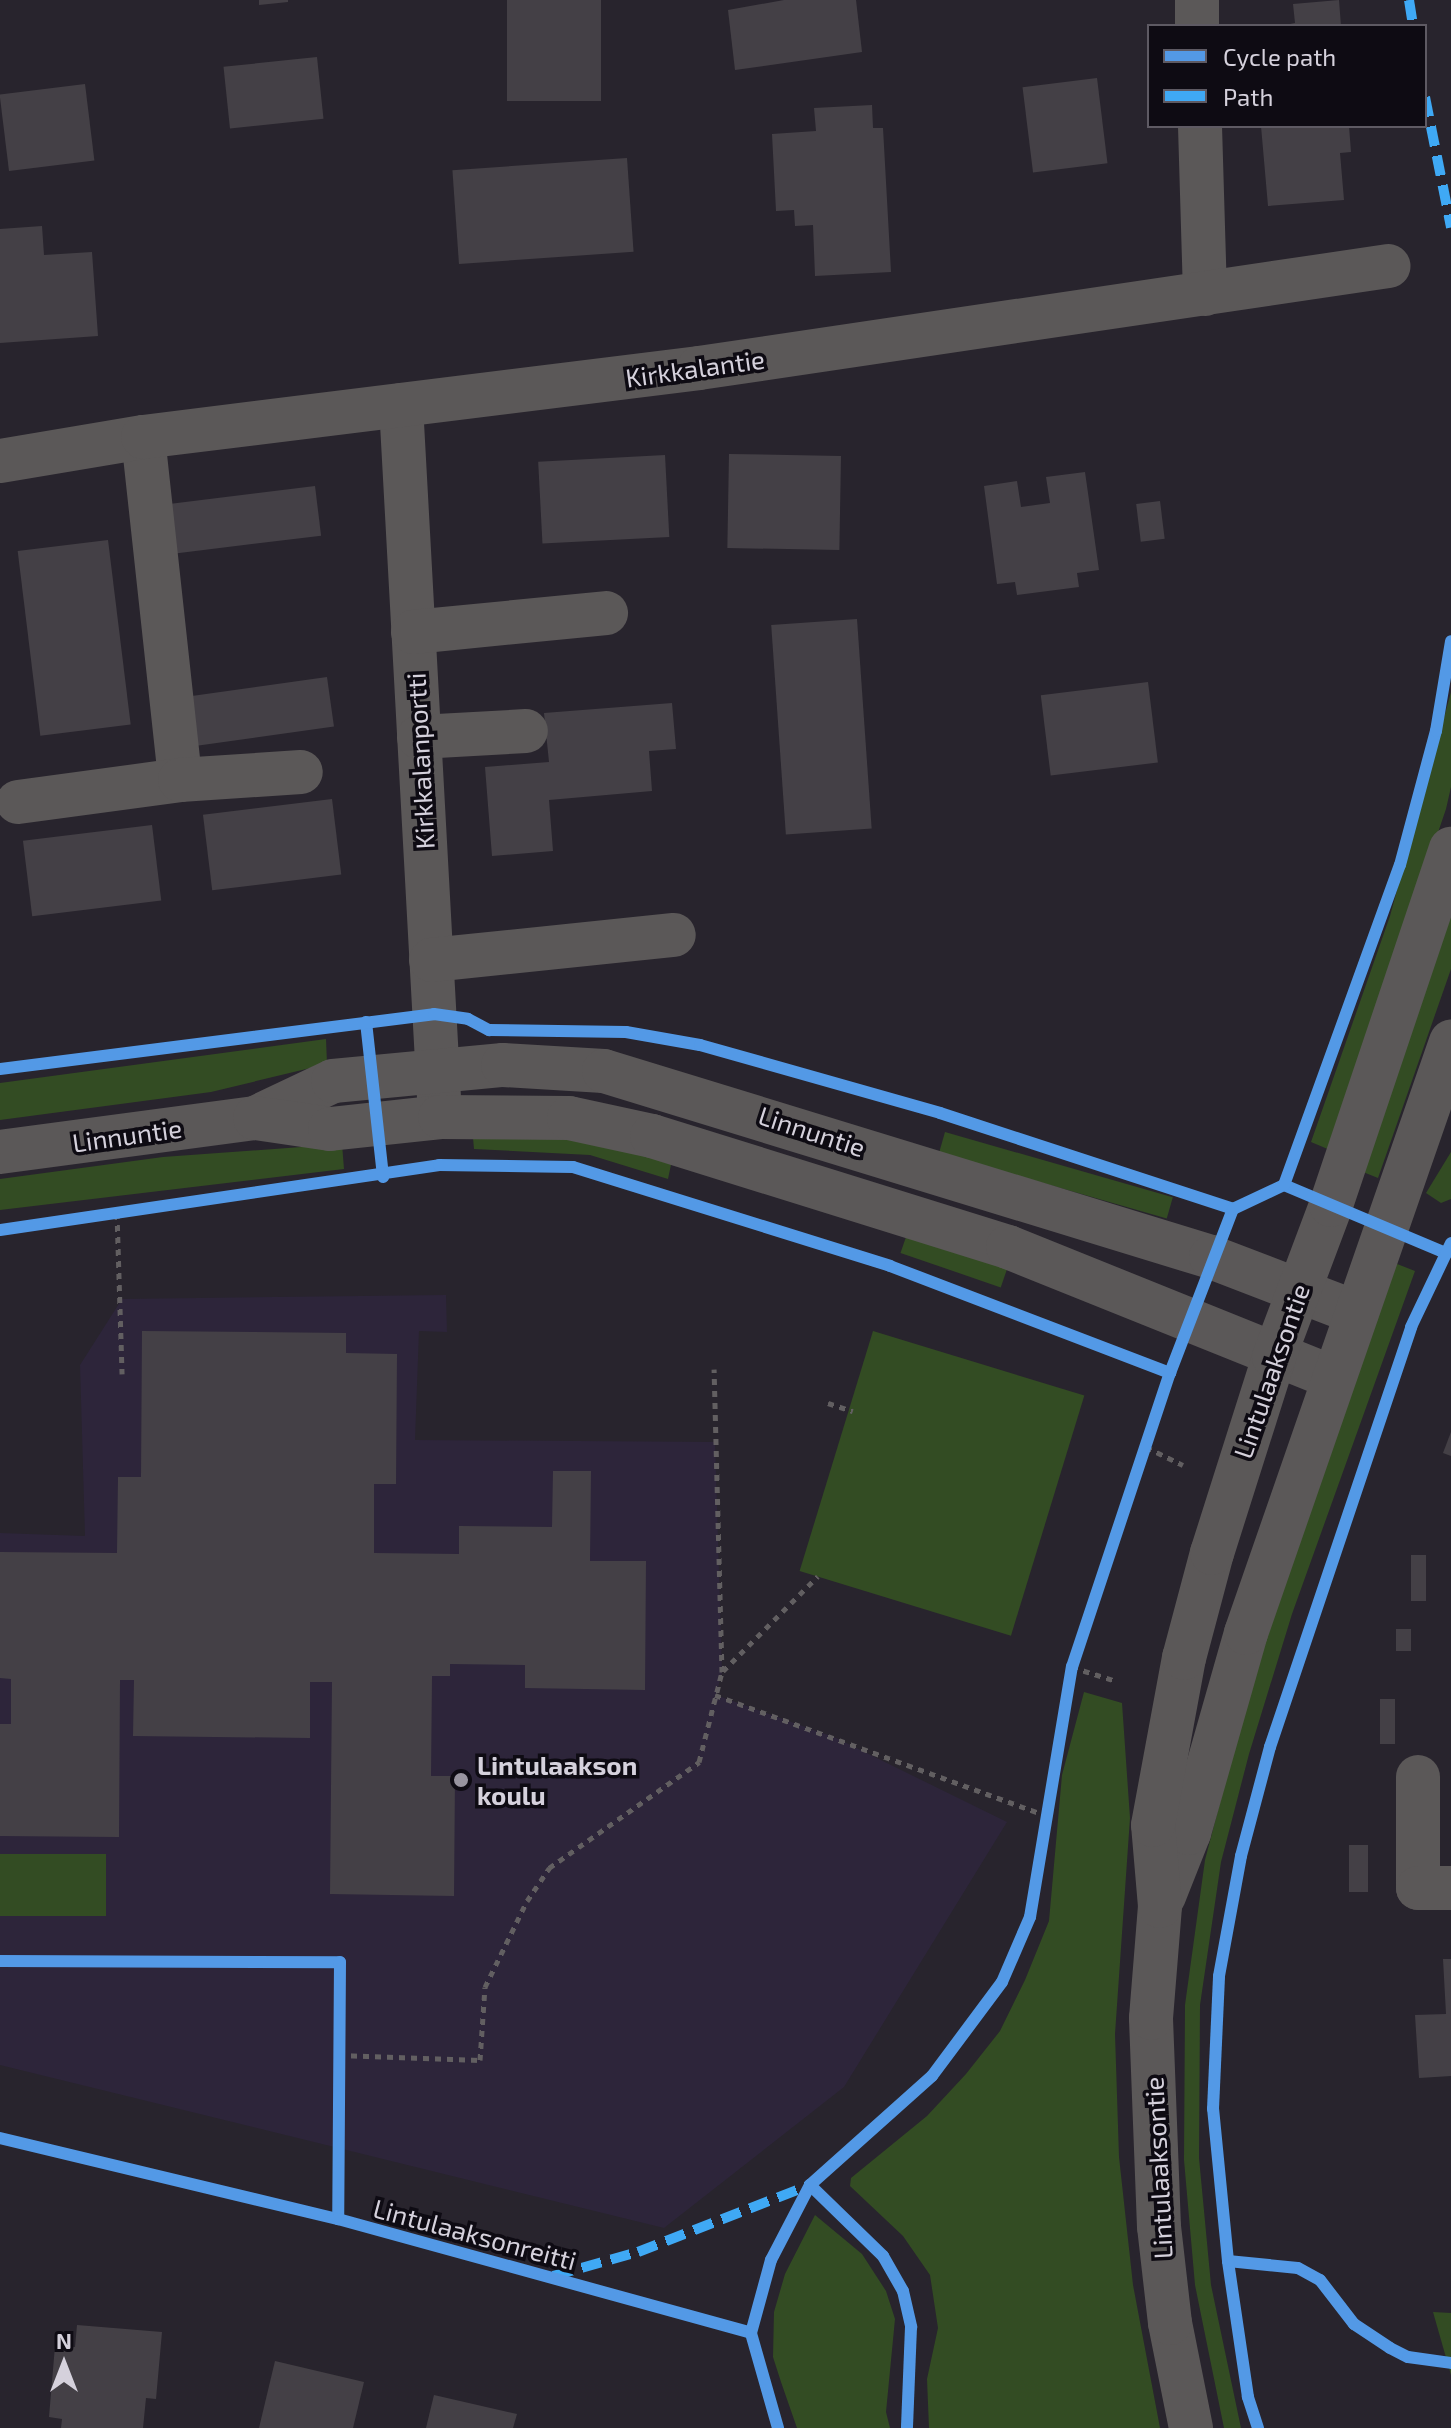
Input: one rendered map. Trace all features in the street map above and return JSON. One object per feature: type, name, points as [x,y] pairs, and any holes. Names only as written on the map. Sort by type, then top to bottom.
[{"type":"street","points":[[1197,0],[1197,24]]},
{"type":"street","points":[[1200,128],[1205,294]]},
{"type":"street","name":"Kirkkalantie","points":[[0,461],[143,437],[699,368],[1389,266]]},
{"type":"street","name":"Kirkkalanportti","points":[[401,405],[440,1117]]},
{"type":"street","points":[[143,437],[180,780]]},
{"type":"street","points":[[413,632],[606,613]]},
{"type":"street","points":[[419,737],[526,731]]},
{"type":"street","points":[[18,802],[180,780],[301,772]]},
{"type":"street","name":"Lintulaaksontie","points":[[1191,2428],[1170,2323],[1159,2227],[1151,2018],[1160,1906],[1153,1825],[1178,1688],[1212,1553],[1274,1357],[1451,849]]},
{"type":"street","points":[[431,960],[674,935]]},
{"type":"street","name":"Lintulaaksontie","points":[[1160,1906],[1189,1833],[1246,1633],[1451,1042]]},
{"type":"street","name":"Linnuntie","points":[[255,1118],[333,1081],[437,1068],[503,1065],[604,1071],[1211,1257],[1357,1313]]},
{"type":"street","name":"Linnuntie","points":[[0,1152],[255,1118],[330,1129],[440,1117],[569,1118],[652,1136],[1008,1247],[1274,1357],[1334,1378]]},
{"type":"street","points":[[1418,1777],[1418,1888],[1451,1888]]},
{"type":"path","points":[[102,1215],[133,1211]]},
{"type":"path","points":[[117,1213],[122,1374]]},
{"type":"path","points":[[339,2055],[480,2060],[485,1987],[527,1901],[549,1868],[699,1762],[722,1672],[714,1369]]},
{"type":"path","points":[[828,1403],[853,1411]]},
{"type":"path","points":[[1141,1462],[1151,1432]]},
{"type":"path","points":[[1146,1447],[1183,1465]]},
{"type":"path","points":[[722,1672],[818,1576]]},
{"type":"path","points":[[1069,1681],[1077,1652]]},
{"type":"path","points":[[1072,1667],[1116,1681]]},
{"type":"path","points":[[715,1695],[1044,1815]]},
{"type":"path","points":[[1042,1830],[1047,1800]]},
{"type":"path","points":[[339,2039],[339,2070]]},
{"type":"shaded area","name":"Lintulaakson koulu","points":[[446,1295],[447,1332],[419,1331],[415,1440],[715,1442],[722,1672],[716,1695],[836,1738],[1007,1822],[844,2087],[664,2228],[0,2065],[0,1533],[85,1536],[80,1365],[122,1299]]},
{"type":"green space","points":[[1451,692],[1451,787],[1446,809],[1330,1150],[1311,1142],[1390,916]]},
{"type":"green space","points":[[1451,899],[1451,969],[1378,1178],[1358,1170]]},
{"type":"green space","points":[[326,1039],[327,1064],[211,1092],[0,1120],[0,1083]]},
{"type":"green space","points":[[945,1132],[1173,1197],[1167,1218],[939,1153]]},
{"type":"green space","points":[[544,1134],[672,1160],[668,1179],[590,1155],[474,1149],[473,1138]]},
{"type":"green space","points":[[342,1144],[344,1169],[0,1210],[0,1179],[163,1157]]},
{"type":"green space","points":[[1451,1152],[1451,1199],[1441,1203],[1426,1193]]},
{"type":"green space","points":[[907,1234],[1007,1269],[1001,1287],[900,1253]]},
{"type":"green space","points":[[1392,1262],[1415,1271],[1292,1614],[1249,1754],[1221,1862],[1200,2005],[1199,2158],[1211,2285],[1241,2428],[1224,2428],[1195,2285],[1184,2160],[1185,2005],[1205,1860],[1271,1607]]},
{"type":"green space","points":[[873,1331],[1084,1396],[1011,1636],[800,1571]]},
{"type":"green space","points":[[1084,1692],[1122,1703],[1130,1818],[1115,2034],[1119,2157],[1133,2285],[1160,2428],[929,2428],[927,2379],[938,2328],[930,2275],[903,2236],[850,2186],[851,2178],[927,2116],[966,2074],[1000,2031],[1025,1980],[1049,1921],[1062,1775]]},
{"type":"green space","points":[[0,1854],[106,1854],[106,1916],[0,1916]]},
{"type":"green space","points":[[815,2215],[862,2254],[886,2291],[895,2319],[886,2412],[890,2428],[797,2428],[773,2357],[774,2312],[785,2274]]},
{"type":"green space","points":[[1433,2312],[1451,2313],[1451,2375]]},
{"type":"building","points":[[259,0],[288,0],[288,2],[259,5]]},
{"type":"building","points":[[507,0],[601,0],[601,101],[507,101]]},
{"type":"building","points":[[784,0],[856,0],[862,52],[735,70],[728,10]]},
{"type":"building","points":[[1339,0],[1341,24],[1290,24],[1295,23],[1293,4]]},
{"type":"building","points":[[317,57],[323,119],[230,128],[224,67]]},
{"type":"building","points":[[1097,78],[1107,163],[1033,172],[1023,87]]},
{"type":"building","points":[[85,84],[94,160],[9,171],[0,94]]},
{"type":"building","points":[[872,105],[873,128],[883,128],[891,272],[815,276],[813,225],[795,226],[794,210],[776,211],[772,134],[816,131],[814,108]]},
{"type":"building","points":[[1261,128],[1349,128],[1351,152],[1340,153],[1344,200],[1268,206]]},
{"type":"building","points":[[627,158],[634,252],[459,264],[452,170]]},
{"type":"building","points":[[42,226],[44,255],[92,252],[98,336],[0,343],[0,229]]},
{"type":"building","points":[[729,454],[841,456],[839,550],[727,548]]},
{"type":"building","points":[[665,455],[669,537],[542,544],[538,462]]},
{"type":"building","points":[[1085,472],[1099,570],[1077,573],[1079,587],[1017,595],[1015,582],[997,584],[984,486],[1017,481],[1021,507],[1050,503],[1046,477]]},
{"type":"building","points":[[315,486],[321,536],[171,554],[165,504]]},
{"type":"building","points":[[1160,501],[1165,539],[1141,542],[1136,504]]},
{"type":"building","points":[[108,540],[131,725],[40,736],[18,551]]},
{"type":"building","points":[[857,619],[872,828],[786,834],[771,625]]},
{"type":"building","points":[[327,677],[334,727],[184,748],[177,698]]},
{"type":"building","points":[[1148,682],[1158,762],[1051,776],[1041,695]]},
{"type":"building","points":[[672,703],[676,749],[649,751],[652,791],[549,800],[553,851],[492,856],[485,767],[549,762],[544,713]]},
{"type":"building","points":[[332,799],[341,874],[212,890],[203,815]]},
{"type":"building","points":[[152,825],[161,900],[32,916],[23,841]]},
{"type":"building","points":[[142,1331],[346,1333],[346,1353],[397,1354],[396,1484],[374,1484],[374,1553],[459,1554],[459,1526],[552,1527],[553,1471],[591,1471],[590,1561],[646,1561],[645,1690],[525,1688],[525,1665],[450,1664],[450,1676],[432,1676],[431,1776],[455,1776],[454,1896],[330,1894],[332,1682],[310,1682],[310,1738],[133,1736],[134,1680],[120,1680],[119,1837],[0,1836],[0,1724],[11,1724],[11,1679],[0,1678],[0,1552],[117,1553],[118,1477],[141,1477]]},
{"type":"building","points":[[1451,1432],[1451,1456],[1443,1453]]},
{"type":"building","points":[[1411,1555],[1426,1555],[1426,1601],[1411,1601]]},
{"type":"building","points":[[1396,1629],[1411,1629],[1411,1651],[1396,1651]]},
{"type":"building","points":[[1380,1699],[1395,1699],[1395,1744],[1380,1744]]},
{"type":"building","points":[[1349,1845],[1368,1845],[1368,1892],[1349,1892]]},
{"type":"building","points":[[1443,1959],[1451,1959],[1451,2076],[1419,2078],[1415,2015],[1446,2014]]},
{"type":"building","points":[[77,2325],[162,2332],[156,2399],[146,2398],[143,2428],[61,2428],[62,2419],[49,2417],[55,2346],[75,2347]]},
{"type":"building","points":[[275,2361],[364,2382],[353,2428],[259,2428]]},
{"type":"building","points":[[434,2395],[517,2414],[513,2428],[426,2428]]},
{"type":"marked path","points":[[1409,0],[1413,24]]},
{"type":"marked path","points":[[1427,107],[1451,227]]},
{"type":"marked path","points":[[553,2276],[638,2252],[810,2185]]},
{"type":"cycle path","points":[[778,2428],[751,2333],[771,2260],[810,2185],[932,2076],[1002,1982],[1030,1917],[1072,1667],[1170,1373],[1233,1209],[1284,1185],[1400,865],[1436,731],[1451,641]]},
{"type":"cycle path","points":[[0,1069],[434,1014],[468,1019],[489,1030],[626,1032],[700,1045],[940,1113],[1233,1209]]},
{"type":"cycle path","points":[[366,1022],[383,1177]]},
{"type":"cycle path","points":[[0,1230],[439,1165],[573,1167],[890,1266],[1170,1373]]},
{"type":"cycle path","points":[[1284,1185],[1446,1253]]},
{"type":"cycle path","points":[[1258,2428],[1248,2397],[1228,2261],[1213,2109],[1219,1976],[1241,1856],[1270,1747],[1411,1327],[1451,1243]]},
{"type":"cycle path","points":[[0,1961],[340,1962],[338,2219]]},
{"type":"cycle path","name":"Lintulaaksonreitti","points":[[0,2138],[338,2219],[751,2333]]},
{"type":"cycle path","points":[[810,2185],[883,2256],[903,2291],[911,2327],[907,2428]]},
{"type":"cycle path","points":[[1228,2261],[1298,2268],[1320,2280],[1354,2324],[1390,2348],[1408,2357],[1451,2363]]},
{"type":"place","name":"Lintulaakson koulu","points":[[461,1780]]}]
